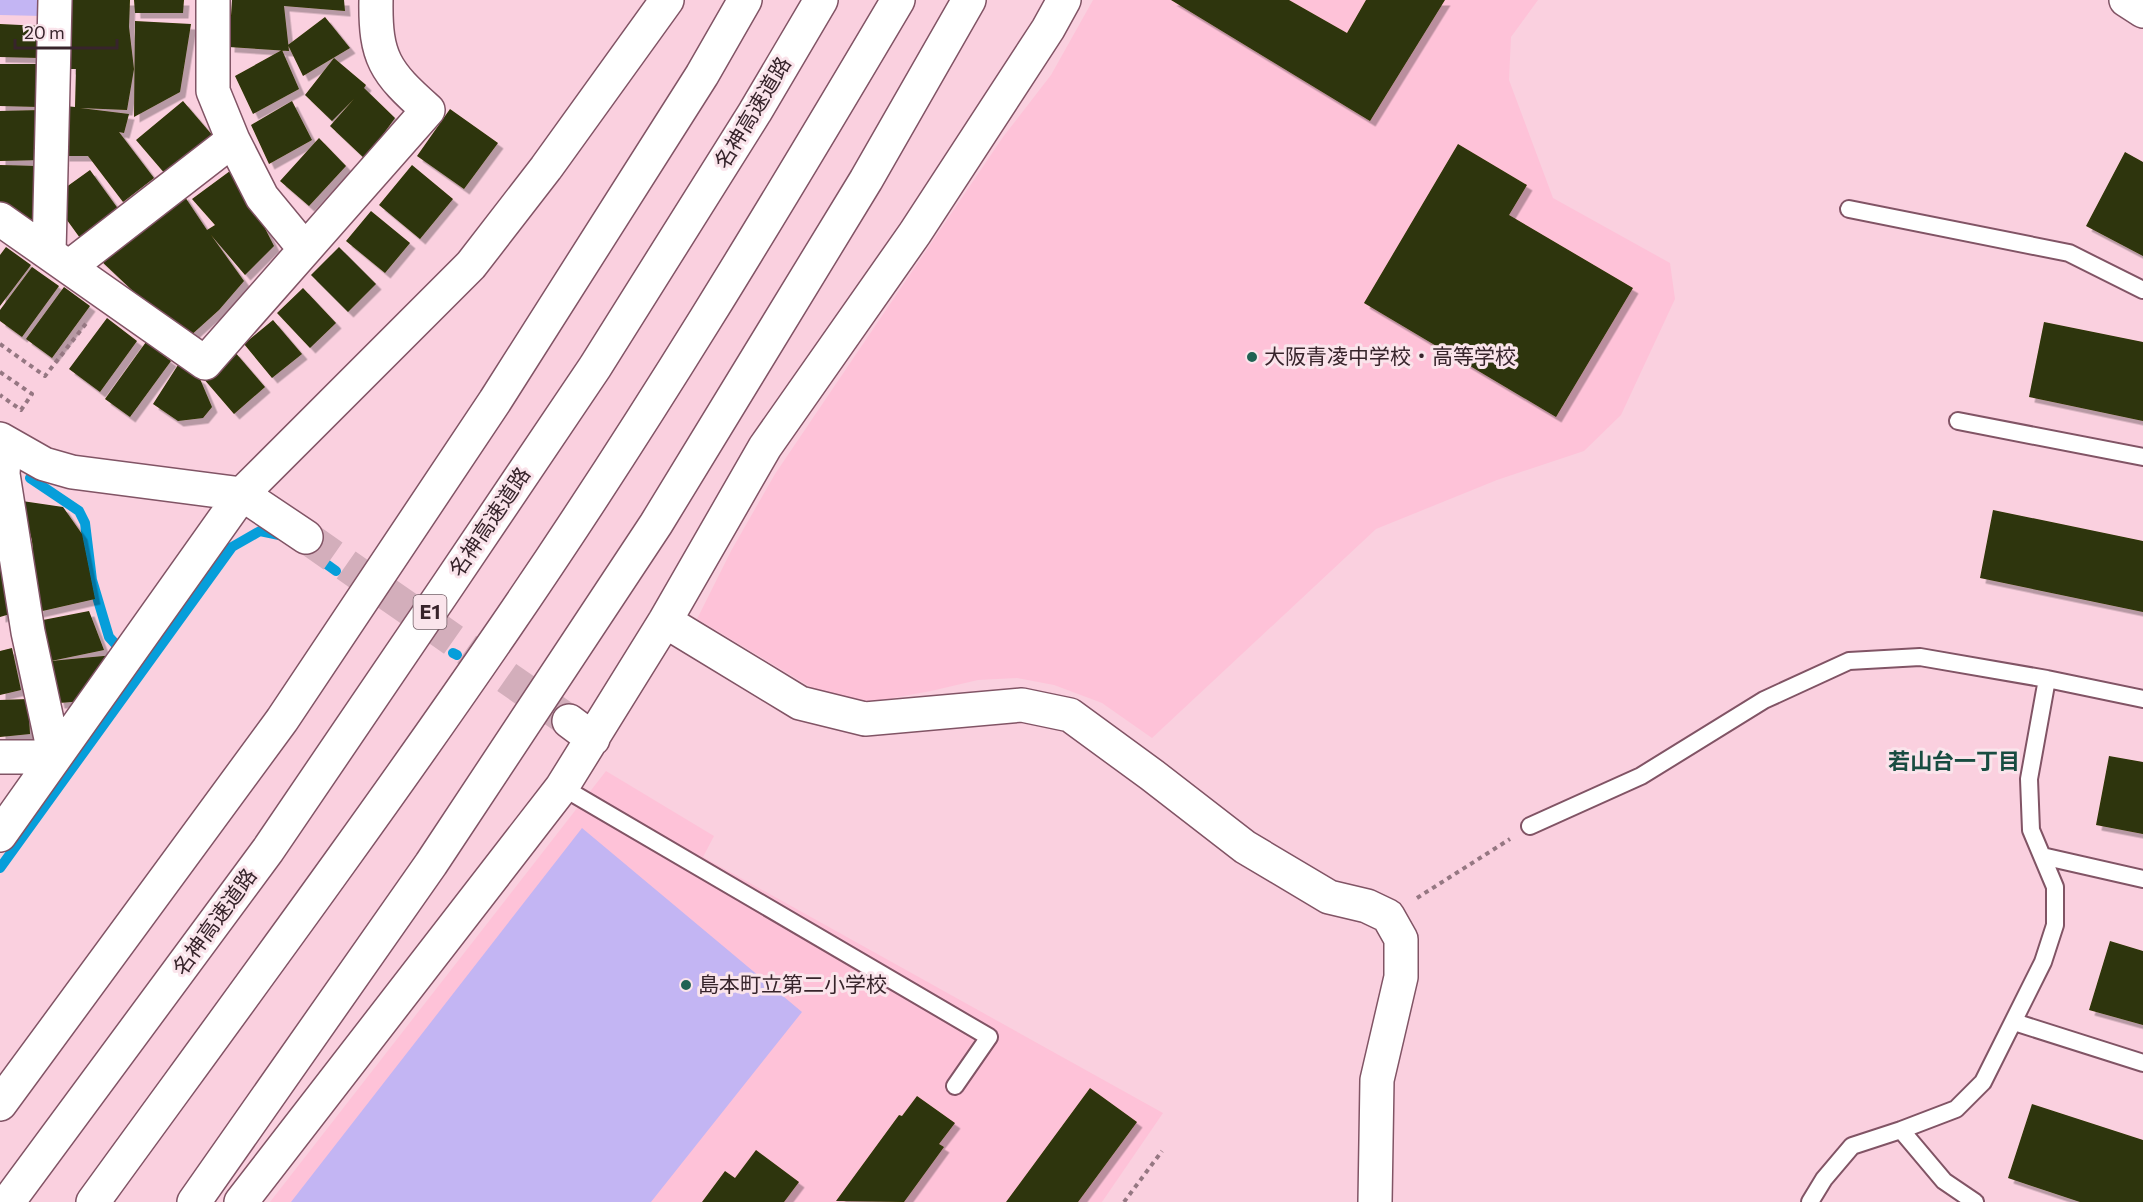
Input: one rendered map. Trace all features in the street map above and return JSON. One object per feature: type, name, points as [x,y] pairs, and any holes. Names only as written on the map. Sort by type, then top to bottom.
[{"type":"main road","points":[[55,0],[59,260]]},
{"type":"main road","points":[[213,0],[213,91],[233,140],[262,197],[304,248]]},
{"type":"main road","points":[[0,219],[205,363],[428,110],[400,86],[382,58],[375,29],[376,0]]},
{"type":"main road","points":[[0,835],[242,494],[471,265],[546,168],[667,0]]},
{"type":"main road","points":[[0,1104],[282,720],[495,401],[696,85],[745,0]]},
{"type":"main road","name":"名神高速道路","points":[[8,1202],[268,850],[441,595],[595,367],[755,111],[821,0]]},
{"type":"main road","points":[[93,1202],[322,888],[506,627],[653,402],[813,143],[898,0]]},
{"type":"main road","points":[[194,1202],[431,864],[656,524],[866,180],[969,0]]},
{"type":"main road","points":[[241,1202],[562,787],[581,730],[665,621],[765,447],[915,232],[1048,29],[1064,0]]},
{"type":"main road","points":[[2126,0],[2143,11]]},
{"type":"main road","points":[[59,260],[233,140]]},
{"type":"main road","points":[[3,440],[44,464],[72,472],[242,494],[306,537]]},
{"type":"main road","points":[[3,440],[3,474],[14,634],[55,757]]},
{"type":"main road","points":[[665,621],[800,703],[865,719],[1022,705],[1070,715],[1245,847],[1329,897],[1367,906],[1388,916],[1401,939],[1401,977],[1377,1080],[1375,1202]]},
{"type":"main road","points":[[0,757],[55,757]]},
{"type":"lane","points":[[1849,209],[2069,253],[2143,290]]},
{"type":"lane","points":[[1959,421],[2143,457]]},
{"type":"lane","points":[[1530,826],[1641,776],[1764,700],[1849,661],[1920,657],[2047,679],[2143,699]]},
{"type":"lane","points":[[1810,1202],[1824,1179],[1852,1146],[1956,1109],[1983,1083],[2043,962],[2055,925],[2055,887],[2031,830],[2030,779],[2047,679]]},
{"type":"lane","points":[[562,787],[989,1037],[955,1086]]},
{"type":"lane","points":[[2042,856],[2143,879]]},
{"type":"lane","points":[[2014,1022],[2143,1063]]},
{"type":"lane","points":[[1901,1130],[1944,1181],[1975,1202]]},
{"type":"path","points":[[0,344],[45,376],[108,295]]},
{"type":"path","points":[[0,372],[32,394],[21,410],[0,395]]},
{"type":"path","points":[[1388,916],[1530,826]]},
{"type":"path","points":[[1124,1202],[1162,1151]]},
{"type":"shaded area","points":[[0,0],[45,0],[43,16],[0,15]]},
{"type":"shaded area","name":"大阪青凌中学校・高等学校","points":[[1093,0],[1538,0],[1511,37],[1509,80],[1553,198],[1670,263],[1675,299],[1621,415],[1584,451],[1497,480],[1376,529],[1152,738],[1102,703],[1054,685],[1017,678],[978,680],[871,702],[814,689],[697,619],[731,551],[775,474],[1003,137],[1051,75]]},
{"type":"shaded area","name":"島本町立第二小学校","points":[[606,771],[714,836],[703,857],[1163,1113],[1102,1202],[270,1202]]},
{"type":"shaded area","points":[[582,828],[802,1012],[651,1202],[291,1202]]},
{"type":"building","points":[[67,0],[130,0],[129,27],[134,69],[127,110],[80,108],[129,114],[124,133],[119,132],[154,178],[123,202],[88,156],[64,156],[65,106],[75,107],[76,69],[70,69]]},
{"type":"building","points":[[134,0],[184,0],[183,13],[135,13]]},
{"type":"building","points":[[232,0],[344,0],[345,11],[284,6],[289,51],[229,47]]},
{"type":"building","points":[[1171,0],[1289,0],[1347,33],[1366,0],[1445,0],[1370,121]]},
{"type":"building","points":[[325,17],[350,48],[303,76],[288,45]]},
{"type":"building","points":[[135,21],[191,24],[180,92],[134,117]]},
{"type":"building","points":[[0,24],[41,26],[40,58],[0,57]]},
{"type":"building","points":[[282,50],[299,89],[253,114],[235,76]]},
{"type":"building","points":[[334,58],[366,85],[364,88],[395,118],[365,159],[330,126],[354,99],[332,121],[305,95]]},
{"type":"building","points":[[0,64],[41,64],[40,107],[0,106]]},
{"type":"building","points":[[183,101],[213,136],[166,175],[136,140]]},
{"type":"building","points":[[292,101],[312,140],[269,164],[251,125]]},
{"type":"building","points":[[450,109],[498,143],[464,189],[417,156]]},
{"type":"building","points":[[42,110],[42,160],[0,161],[0,111]]},
{"type":"building","points":[[319,138],[346,166],[309,206],[280,181]]},
{"type":"building","points":[[1458,144],[1527,185],[1509,215],[1633,288],[1556,417],[1364,303]]},
{"type":"building","points":[[2125,152],[2143,162],[2143,256],[2086,226]]},
{"type":"building","points":[[0,165],[41,166],[40,229],[0,209]]},
{"type":"building","points":[[412,165],[453,199],[420,239],[379,205]]},
{"type":"building","points":[[90,170],[119,210],[80,238],[51,198]]},
{"type":"building","points":[[230,171],[250,199],[274,246],[245,275],[211,235],[244,281],[219,310],[189,337],[135,293],[98,258],[183,194],[207,230],[215,225],[192,199]]},
{"type":"building","points":[[371,211],[410,243],[385,273],[346,241]]},
{"type":"building","points":[[6,247],[31,265],[0,306],[0,255]]},
{"type":"building","points":[[339,247],[376,284],[348,312],[311,275]]},
{"type":"building","points":[[32,267],[59,286],[22,337],[0,321],[0,310]]},
{"type":"building","points":[[64,287],[90,306],[52,358],[26,339]]},
{"type":"building","points":[[303,288],[336,323],[310,348],[277,313]]},
{"type":"building","points":[[107,318],[137,341],[100,392],[69,369]]},
{"type":"building","points":[[273,320],[302,354],[272,378],[244,344]]},
{"type":"building","points":[[2044,322],[2143,342],[2143,421],[2029,397]]},
{"type":"building","points":[[146,342],[171,361],[130,417],[105,399]]},
{"type":"building","points":[[234,351],[265,387],[234,414],[203,378]]},
{"type":"building","points":[[178,365],[200,379],[212,407],[203,418],[178,421],[153,404]]},
{"type":"building","points":[[22,501],[63,507],[82,534],[95,599],[38,612],[32,541]]},
{"type":"building","points":[[1993,510],[2143,541],[2143,612],[1980,578]]},
{"type":"building","points":[[0,565],[10,614],[0,617]]},
{"type":"building","points":[[89,611],[104,650],[51,661],[43,620]]},
{"type":"building","points":[[12,648],[21,690],[0,695],[0,651]]},
{"type":"building","points":[[114,655],[96,700],[59,703],[51,661]]},
{"type":"building","points":[[28,699],[30,734],[0,737],[0,700]]},
{"type":"building","points":[[2109,756],[2143,762],[2143,834],[2096,825]]},
{"type":"building","points":[[2110,941],[2143,951],[2143,1025],[2089,1010]]},
{"type":"building","points":[[1090,1088],[1137,1122],[1078,1202],[1006,1202]]},
{"type":"building","points":[[917,1096],[955,1123],[939,1144],[944,1147],[904,1202],[836,1201],[899,1115],[902,1116]]},
{"type":"building","points":[[2032,1104],[2143,1140],[2143,1202],[2080,1202],[2008,1178]]},
{"type":"building","points":[[756,1150],[799,1182],[784,1202],[702,1202],[725,1171],[735,1178]]},
{"type":"waterway","points":[[30,478],[79,511],[85,523],[92,580],[109,637],[120,649]]},
{"type":"waterway","points":[[0,868],[232,547],[260,531],[284,536]]},
{"type":"waterway","points":[[300,545],[336,571]]},
{"type":"waterway","points":[[453,653],[457,655]]},
{"type":"tunnel","points":[[306,537],[569,721]]},
{"type":"place","name":"大阪青凌中学校・高等学校","points":[[1252,357]]},
{"type":"place","name":"島本町立第二小学校","points":[[686,985]]},
{"type":"district","name":"若山台一丁目","points":[[1954,761]]}]
